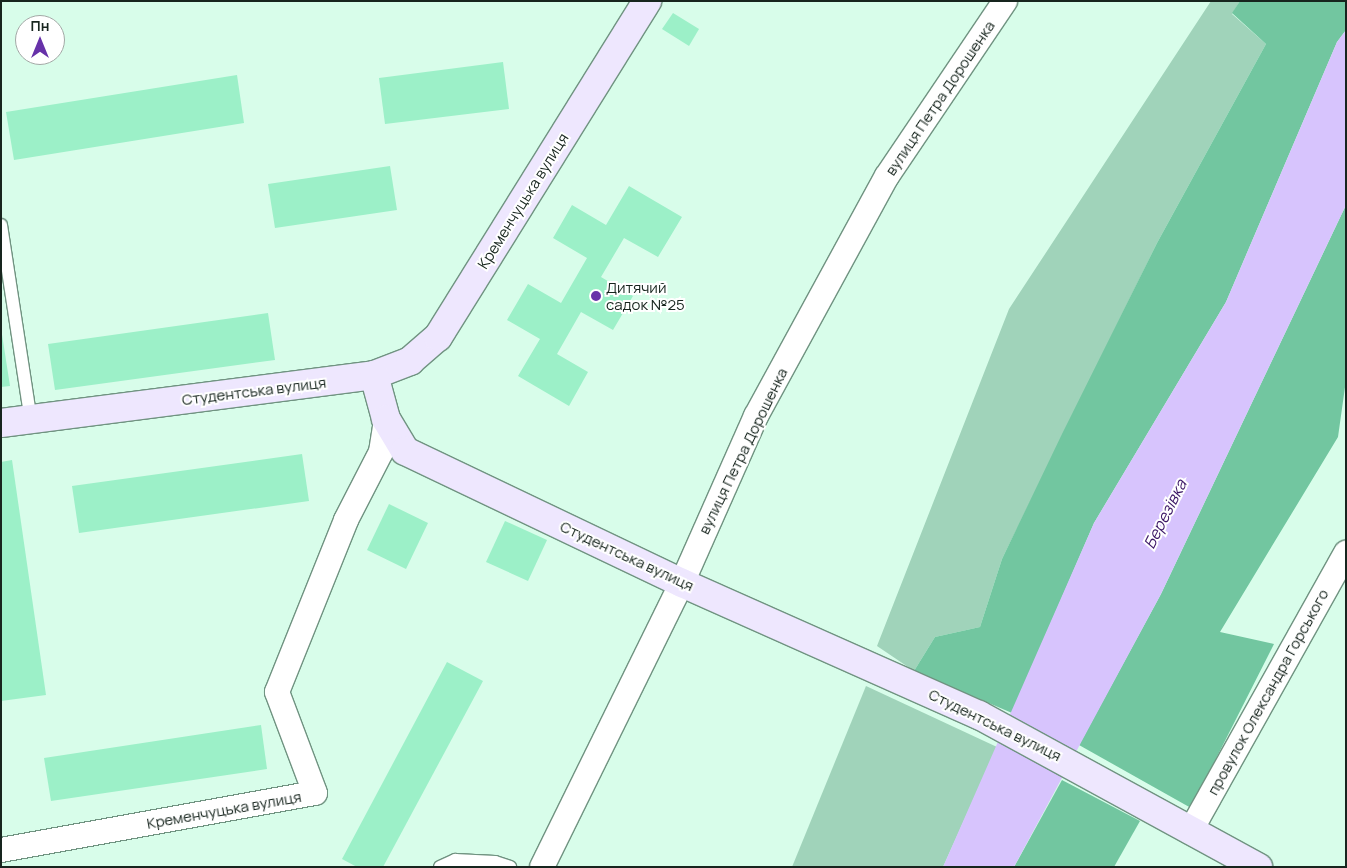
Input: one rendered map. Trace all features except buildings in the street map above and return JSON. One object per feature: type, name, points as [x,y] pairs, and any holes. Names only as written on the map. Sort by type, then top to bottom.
[{"type":"street","name":"Кременчуцька вулиця","points":[[374,375],[410,361],[438,337],[647,1]]},
{"type":"street","name":"вулиця Петра Дорошенка","points":[[542,867],[682,583],[756,416],[887,176],[1005,1]]},
{"type":"street","name":"Студентська вулиця","points":[[1,423],[374,375],[386,419],[405,451],[682,583],[979,715],[1080,768],[1190,832],[1258,867]]},
{"type":"street","name":"Кременчуцька вулиця","points":[[1,850],[316,793],[277,692],[346,520],[381,452],[386,419]]},
{"type":"street","name":"провулок Олександра Горського","points":[[1190,832],[1346,553]]},
{"type":"lane","points":[[1,225],[31,420]]},
{"type":"lane","points":[[440,867],[455,860],[495,862],[510,867]]},
{"type":"green space","points":[[1211,1],[1240,1],[1232,14],[1266,44],[1157,243],[1002,559],[980,627],[935,637],[914,671],[877,646],[1009,309]]},
{"type":"green space","points":[[1240,1],[1346,1],[1346,30],[1337,42],[1226,302],[1094,523],[1012,713],[914,671],[935,637],[980,627],[1002,559],[1062,434],[1157,243],[1266,44],[1232,13]]},
{"type":"green space","points":[[1346,205],[1346,380],[1338,437],[1220,632],[1274,644],[1191,808],[1079,745],[1161,594]]},
{"type":"green space","points":[[866,686],[997,747],[943,867],[792,867]]},
{"type":"green space","points":[[1062,780],[1140,821],[1114,867],[1014,867]]},
{"type":"water","name":"Березівка","points":[[1346,30],[1346,205],[1161,594],[1014,867],[943,867],[1094,523],[1226,302],[1337,42]]},
{"type":"place","name":"Дитячий садок №25","points":[[596,296]]}]
